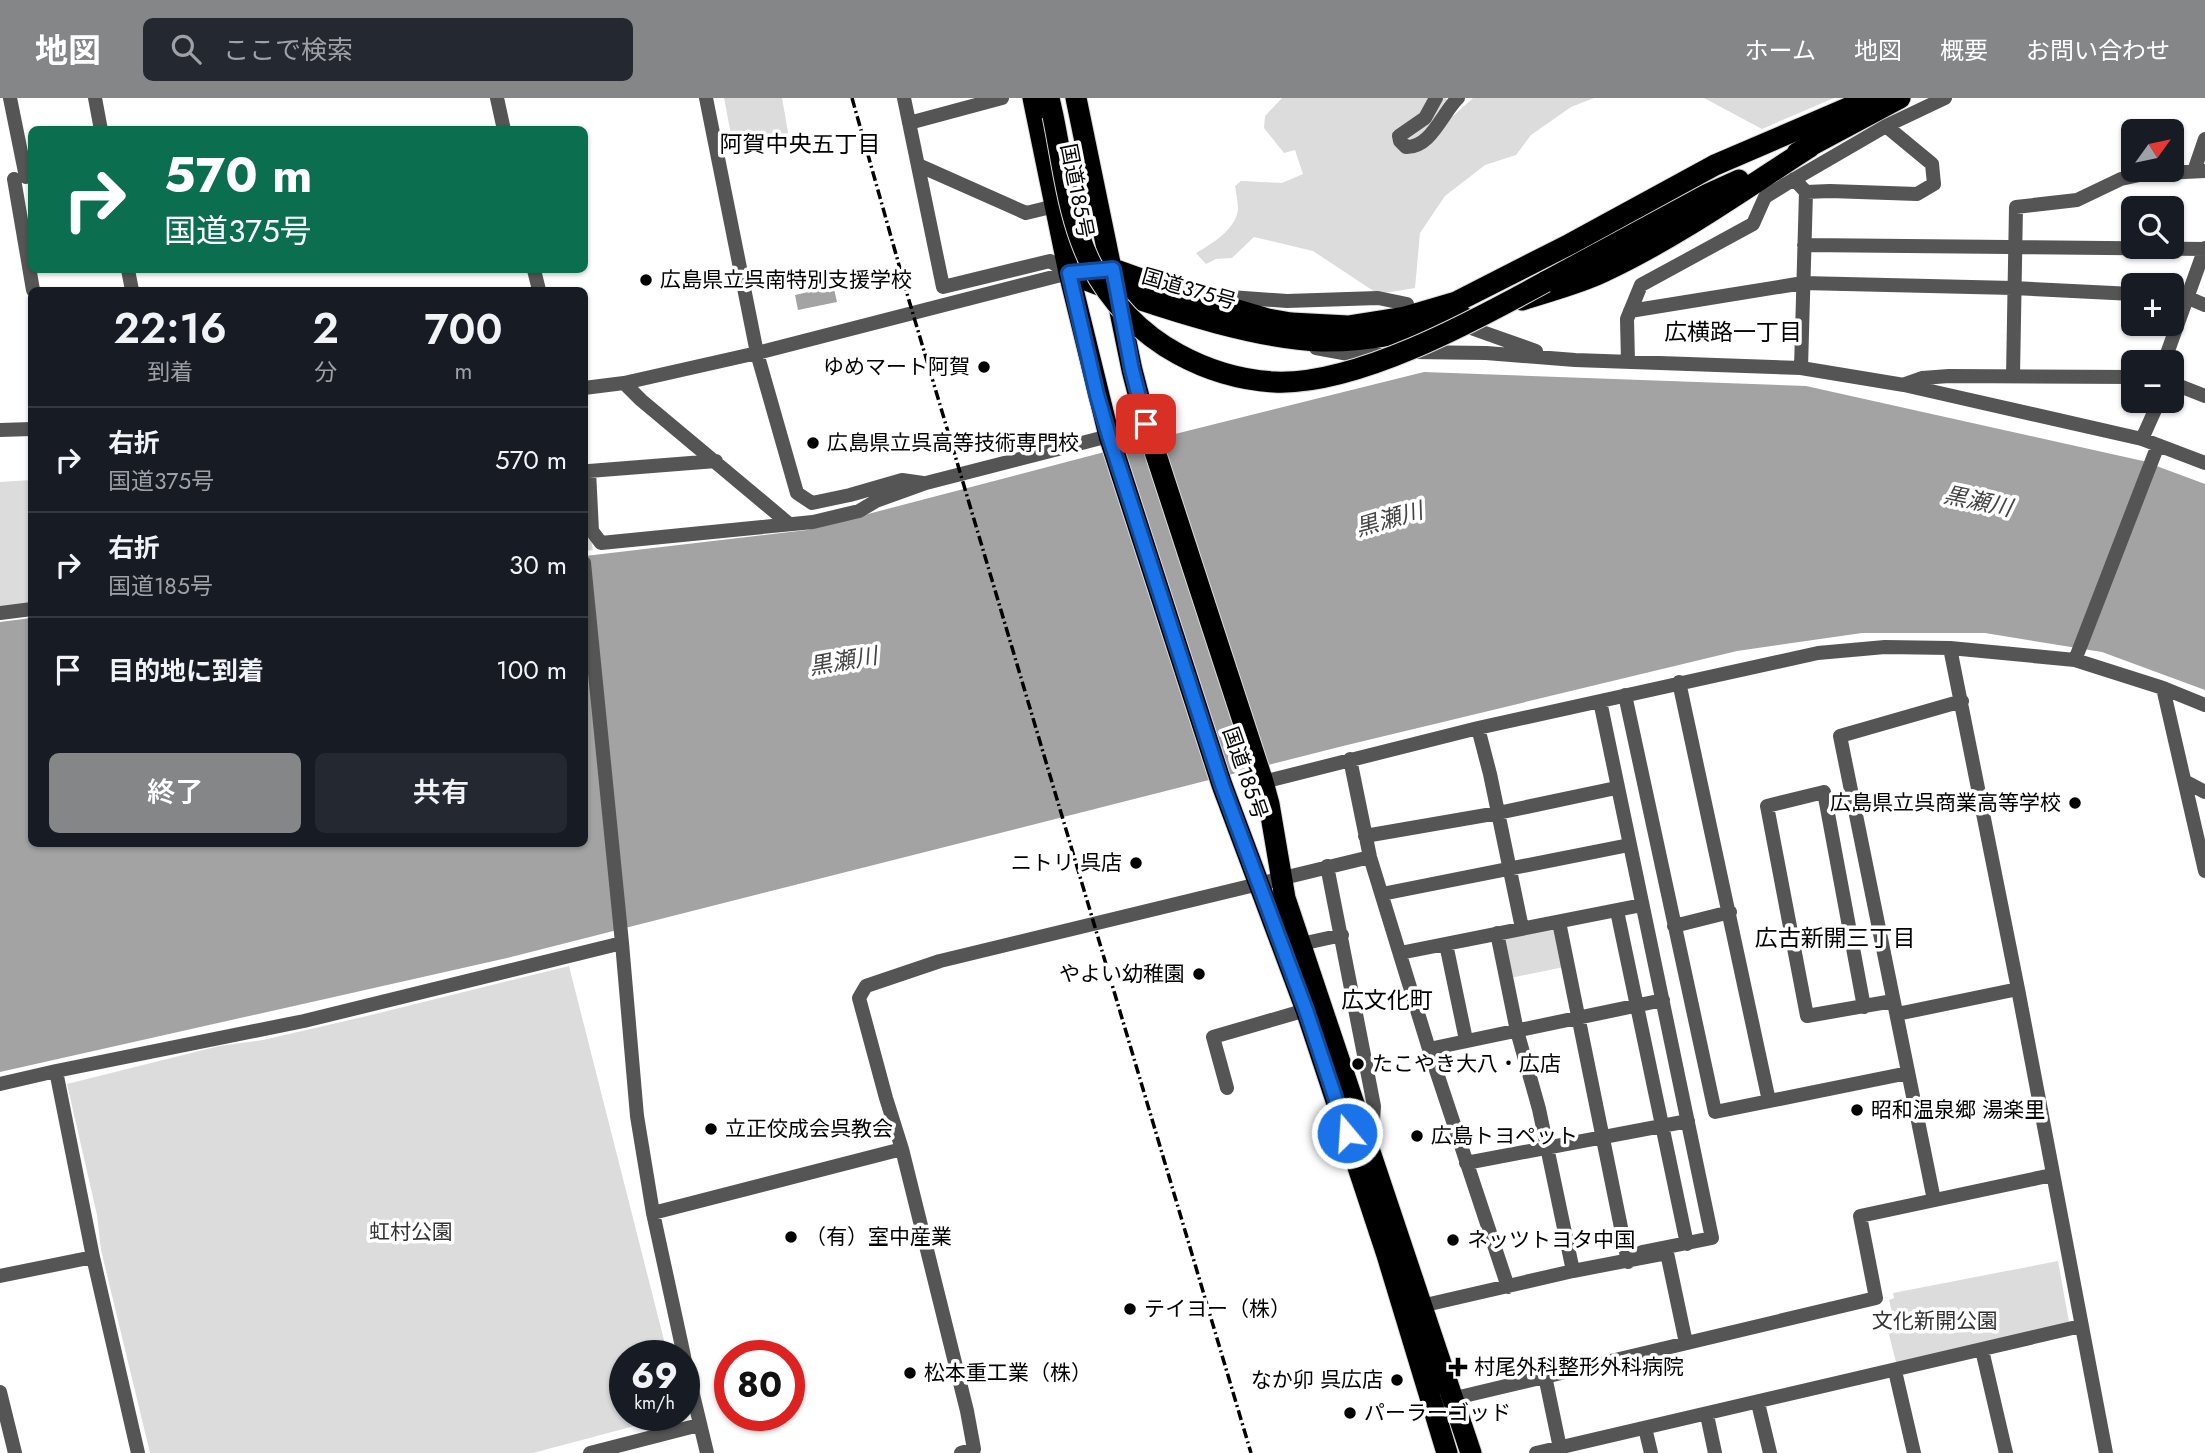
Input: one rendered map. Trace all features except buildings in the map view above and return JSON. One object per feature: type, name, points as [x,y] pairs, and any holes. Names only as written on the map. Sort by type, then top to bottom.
[{"type":"highway","name":"国道185号","points":[[1033,98],[1097,395],[1222,785],[1306,1010],[1387,1255],[1442,1401],[1471,1453]]},
{"type":"highway","points":[[1060,105],[1071,207],[1084,248],[1100,280],[1129,317],[1164,347],[1203,368],[1227,375],[1275,382],[1326,377],[1354,370],[1430,341],[1818,122],[1871,98]]},
{"type":"highway","points":[[1542,277],[1708,194],[1810,147],[1900,98]]},
{"type":"highway","name":"国道185号","points":[[1060,105],[1113,269],[1132,370],[1146,424],[1262,778],[1269,804],[1280,878],[1421,1306],[1442,1401],[1447,1453]]},
{"type":"highway","name":"国道375号","points":[[1069,273],[1113,269],[1268,319],[1291,323],[1348,326],[1405,317],[1456,302],[1715,165],[1818,122]]},
{"type":"highway","name":"国道375号","points":[[1069,273],[1118,294],[1284,338],[1320,341],[1394,335],[1471,317],[1602,273],[1715,208],[1810,147]]},
{"type":"street","points":[[10,98],[28,253]]},
{"type":"street","points":[[95,98],[101,126]]},
{"type":"street","points":[[497,98],[503,126]]},
{"type":"street","points":[[706,98],[757,353],[797,493],[812,503],[902,480],[926,483]]},
{"type":"street","points":[[904,98],[943,287],[1050,261],[1069,273]]},
{"type":"street","points":[[909,123],[976,101],[1002,98]]},
{"type":"street","points":[[1436,98],[1424,118],[1399,136],[1406,147],[1413,147],[1424,141],[1458,98]]},
{"type":"street","points":[[1628,362],[1626,330],[1630,311],[1641,285],[1753,224],[1765,197],[1794,179],[1886,126],[1945,98]]},
{"type":"street","points":[[1806,192],[1917,194],[1934,184],[1932,164],[1886,126]]},
{"type":"street","points":[[2013,376],[2015,207],[2077,200],[2121,179],[2144,174],[2200,171],[2205,139]]},
{"type":"street","points":[[918,165],[1026,212],[1055,206]]},
{"type":"street","points":[[1794,179],[1806,192],[1801,368]]},
{"type":"street","points":[[1804,245],[2205,248],[2184,287]]},
{"type":"street","points":[[588,388],[624,383],[757,353],[1069,273]]},
{"type":"street","points":[[1143,280],[1207,294],[1251,300],[1378,298],[1407,304]]},
{"type":"street","points":[[1630,311],[1803,282],[2121,293]]},
{"type":"street","points":[[2184,298],[2205,305]]},
{"type":"street","points":[[1471,328],[1524,347],[1575,360]]},
{"type":"street","points":[[1250,331],[1299,345],[1354,355],[1486,353],[1575,360],[1801,368],[1904,385],[2142,439],[2157,450],[2205,463]]},
{"type":"street","points":[[1904,385],[1922,378],[2121,377]]},
{"type":"street","points":[[624,383],[788,523]]},
{"type":"street","points":[[2184,388],[2205,396]]},
{"type":"street","points":[[2142,439],[2154,413]]},
{"type":"street","points":[[0,430],[28,429]]},
{"type":"street","points":[[716,461],[589,471],[592,531],[596,543],[813,522],[859,511],[876,501],[926,483],[1111,441]]},
{"type":"street","points":[[2076,656],[2157,450]]},
{"type":"street","points":[[588,603],[637,1116],[653,1213],[680,1340]]},
{"type":"street","points":[[0,613],[28,610]]},
{"type":"street","points":[[1262,778],[1679,682],[1818,653],[1885,647],[2076,656],[2205,705]]},
{"type":"street","points":[[1950,648],[2106,1453]]},
{"type":"street","points":[[1679,682],[1769,1101]]},
{"type":"street","points":[[2163,688],[2205,871]]},
{"type":"street","points":[[1625,695],[1715,1112],[1908,1073]]},
{"type":"street","points":[[1600,701],[1616,788],[1712,1238],[1642,1252],[1628,1262]]},
{"type":"street","points":[[1934,1200],[1840,736],[1962,701]]},
{"type":"street","points":[[1478,728],[1522,928]]},
{"type":"street","points":[[1350,759],[1370,857],[1429,1049],[1508,1287]]},
{"type":"street","points":[[2186,782],[2205,792]]},
{"type":"street","points":[[1365,836],[1498,813],[1616,788]]},
{"type":"street","points":[[1864,1007],[1824,792],[1767,806],[1807,1016],[1864,1007],[1895,1007],[2018,989]]},
{"type":"street","points":[[1382,894],[1629,845]]},
{"type":"street","points":[[961,1453],[974,1449],[971,1434],[902,1149],[859,998],[866,986],[952,958],[1370,857]]},
{"type":"street","points":[[1327,866],[1374,1106],[1373,1121],[1362,1129]]},
{"type":"street","points":[[1399,953],[1642,905]]},
{"type":"street","points":[[1617,911],[1686,1244]]},
{"type":"street","points":[[1675,926],[1730,912]]},
{"type":"street","points":[[1559,922],[1628,1262]]},
{"type":"street","points":[[1497,933],[1573,1271]]},
{"type":"street","points":[[1301,944],[1342,935]]},
{"type":"street","points":[[0,1084],[304,1021],[622,943]]},
{"type":"street","points":[[1447,944],[1466,1040]]},
{"type":"street","points":[[1429,1049],[1663,1000]]},
{"type":"street","points":[[1227,1088],[1213,1037],[1306,1010]]},
{"type":"street","points":[[56,1071],[93,1256],[138,1453]]},
{"type":"street","points":[[1466,1163],[1688,1121]]},
{"type":"street","points":[[653,1213],[902,1149]]},
{"type":"street","points":[[1442,1401],[1877,1298],[1860,1216],[2052,1175]]},
{"type":"street","points":[[1421,1306],[1573,1271],[1667,1253],[1686,1343]]},
{"type":"street","points":[[0,1276],[93,1256]]},
{"type":"street","points":[[1536,1453],[1570,1449],[1645,1428],[2081,1326]]},
{"type":"street","points":[[1982,1350],[2006,1453]]},
{"type":"street","points":[[1895,1371],[1914,1453]]},
{"type":"street","points":[[1545,1377],[1570,1449]]},
{"type":"street","points":[[0,1392],[15,1453]]},
{"type":"street","points":[[1758,1403],[1770,1453]]},
{"type":"street","points":[[1707,1415],[1715,1453]]},
{"type":"street","points":[[700,1428],[707,1453]]},
{"type":"street","points":[[1645,1428],[1651,1453]]},
{"type":"street","points":[[590,1453],[616,1449],[678,1431]]},
{"type":"green space","points":[[724,98],[782,98],[787,138],[739,148],[733,145]]},
{"type":"green space","points":[[1282,98],[1446,98],[1453,116],[1473,98],[1594,98],[1571,107],[1531,135],[1516,155],[1485,165],[1445,196],[1420,233],[1415,288],[1378,294],[1313,251],[1254,237],[1232,258],[1216,259],[1206,264],[1196,253],[1222,236],[1233,223],[1238,209],[1235,186],[1241,181],[1282,183],[1303,174],[1295,150],[1284,153],[1264,128],[1265,116]]},
{"type":"green space","points":[[1704,98],[1834,98],[1762,129]]},
{"type":"green space","points":[[28,480],[28,606],[0,610],[0,482]]},
{"type":"green space","points":[[1552,927],[1556,929],[1564,967],[1510,978],[1504,936]]},
{"type":"green space","name":"虹村公園","points":[[569,966],[664,1340],[609,1340],[609,1431],[616,1431],[533,1453],[150,1453],[101,1250],[97,1215],[67,1084],[219,1046],[263,1040]]},
{"type":"green space","name":"文化新開公園","points":[[2058,1261],[2069,1322],[1897,1366],[1888,1331],[1896,1328],[1889,1300],[1894,1298],[1893,1293]]},
{"type":"water","points":[[834,289],[837,302],[798,310],[795,295]]},
{"type":"water","name":"黒瀬川","points":[[1424,372],[1806,386],[2143,461],[2205,484],[2205,690],[2102,652],[1985,633],[1862,633],[1737,651],[1343,746],[507,958],[0,1072],[0,622],[28,618],[28,847],[588,847],[588,556],[807,530]]},
{"type":"tunnel","points":[[588,544],[592,543]]},
{"type":"railway","points":[[852,98],[908,297],[1251,1453]]},
{"type":"place","name":"広島県立呉南特別支援学校","points":[[646,280]]},
{"type":"place","name":"ゆめマート阿賀","points":[[984,367]]},
{"type":"place","name":"広島県立呉高等技術専門校","points":[[813,443]]},
{"type":"place","name":"広島県立呉商業高等学校","points":[[2075,803]]},
{"type":"place","name":"ニトリ 呉店","points":[[1136,863]]},
{"type":"place","name":"やよい幼稚園","points":[[1199,974]]},
{"type":"place","name":"たこやき大八・広店","points":[[1358,1064]]},
{"type":"place","name":"昭和温泉郷 湯楽里","points":[[1857,1110]]},
{"type":"place","name":"立正佼成会呉教会","points":[[711,1129]]},
{"type":"place","name":"広島トヨペット","points":[[1417,1136]]},
{"type":"place","name":"（有）室中産業","points":[[791,1237]]},
{"type":"place","name":"ネッツトヨタ中国","points":[[1453,1240]]},
{"type":"place","name":"テイヨー（株）","points":[[1130,1309]]},
{"type":"place","name":"村尾外科整形外科病院","points":[[1458,1367]]},
{"type":"place","name":"松本重工業（株）","points":[[910,1373]]},
{"type":"place","name":"なか卯 呉広店","points":[[1397,1380]]},
{"type":"place","name":"パーラーゴッド","points":[[1350,1413]]},
{"type":"district","name":"阿賀中央五丁目","points":[[800,144]]},
{"type":"district","name":"広横路一丁目","points":[[1733,332]]},
{"type":"district","name":"広古新開三丁目","points":[[1835,938]]},
{"type":"district","name":"広文化町","points":[[1387,1000]]},
{"type":"route","points":[[1146,424],[1132,370],[1113,269],[1069,273],[1109,436],[1222,785],[1306,1010],[1347,1133]]}]
